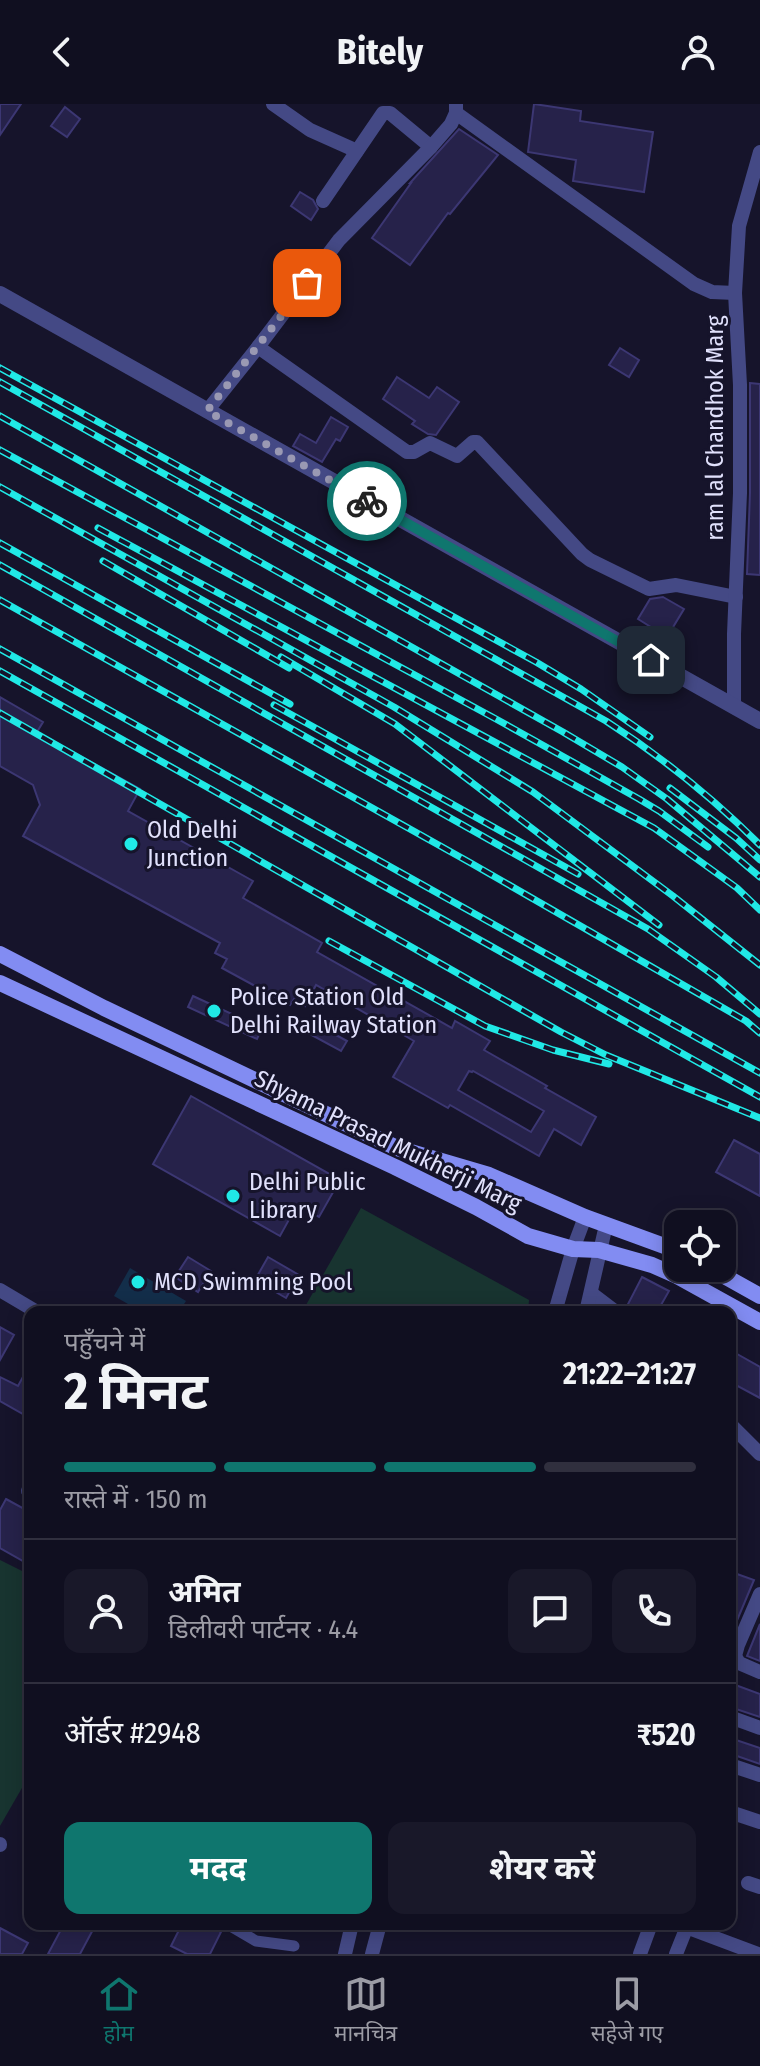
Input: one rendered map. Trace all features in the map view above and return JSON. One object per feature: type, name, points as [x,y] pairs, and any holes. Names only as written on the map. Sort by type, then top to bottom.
[{"type":"main road","name":"Shyama Prasad Mukherji Marg","points":[[0,954],[104,1008],[397,1148],[489,1175],[585,1217],[664,1246]]},
{"type":"main road","name":"Shyama Prasad Mukherji Marg","points":[[0,983],[395,1167],[528,1236],[573,1249],[599,1250],[652,1265],[731,1306]]},
{"type":"main road","points":[[735,1282],[760,1296]]},
{"type":"main road","name":"Shyama Prasad Mukherji Marg","points":[[736,1309],[760,1322]]},
{"type":"street","points":[[273,104],[310,130],[357,151]]},
{"type":"street","points":[[207,411],[339,240],[431,147],[451,124],[456,109],[694,284],[712,292],[735,293]]},
{"type":"street","points":[[323,201],[381,114],[386,112],[431,147]]},
{"type":"street","name":"ram lal Chandhok Marg","points":[[734,707],[740,493],[740,385],[735,293],[739,226],[756,179],[760,152]]},
{"type":"street","points":[[0,294],[760,721]]},
{"type":"street","points":[[258,347],[407,452],[414,452],[430,443],[457,456],[477,442],[590,560],[649,589],[681,585],[736,597]]},
{"type":"street","points":[[557,1306],[585,1217]]},
{"type":"street","points":[[588,1306],[606,1225]]},
{"type":"street","points":[[0,1290],[27,1306]]},
{"type":"street","points":[[591,1293],[608,1306]]},
{"type":"street","points":[[736,1430],[760,1454]]},
{"type":"street","points":[[736,1650],[760,1594]]},
{"type":"street","points":[[736,1660],[760,1672]]},
{"type":"street","points":[[736,1719],[760,1728]]},
{"type":"street","points":[[736,1767],[760,1775]]},
{"type":"street","points":[[736,1814],[760,1822]]},
{"type":"street","points":[[237,1930],[256,1941],[294,1946]]},
{"type":"street","points":[[345,1954],[351,1930]]},
{"type":"street","points":[[372,1954],[378,1930]]},
{"type":"street","points":[[640,1954],[649,1930]]},
{"type":"street","points":[[676,1954],[685,1930]]},
{"type":"street","points":[[697,1930],[758,1954]]},
{"type":"green space","points":[[361,1208],[529,1300],[528,1306],[305,1306]]},
{"type":"green space","points":[[0,1560],[24,1572],[24,1784],[0,1826]]},
{"type":"water","name":"MCD Swimming Pool","points":[[130,1268],[186,1301],[183,1306],[132,1306],[114,1296]]},
{"type":"building","points":[[0,104],[21,104],[0,135]]},
{"type":"building","points":[[534,104],[581,111],[580,121],[653,132],[644,192],[573,181],[576,160],[528,152]]},
{"type":"building","points":[[65,107],[80,119],[67,137],[51,126]]},
{"type":"building","points":[[459,129],[498,155],[448,213],[410,265],[372,238],[410,183]]},
{"type":"building","points":[[300,192],[313,200],[318,209],[311,220],[291,206]]},
{"type":"building","points":[[620,348],[639,360],[629,377],[609,365]]},
{"type":"building","points":[[397,377],[429,398],[437,387],[459,402],[436,435],[428,434],[412,424],[415,421],[383,399]]},
{"type":"building","points":[[750,383],[760,384],[760,575],[747,574]]},
{"type":"building","points":[[331,417],[348,427],[340,441],[336,439],[322,462],[293,446],[300,434],[316,443]]},
{"type":"building","points":[[663,597],[684,609],[667,637],[638,619],[650,599]]},
{"type":"building","name":"Old Delhi Junction","points":[[0,697],[43,722],[37,732],[140,789],[128,811],[253,881],[243,898],[322,943],[317,952],[452,1028],[455,1021],[490,1041],[484,1050],[596,1117],[581,1145],[554,1129],[539,1156],[450,1105],[448,1108],[393,1077],[414,1041],[316,985],[305,1006],[294,999],[290,1005],[222,968],[227,959],[215,953],[220,943],[23,836],[40,805],[33,785],[0,766]],"holes":[[[469,1071],[544,1111],[531,1132],[458,1090]]]},
{"type":"building","points":[[193,996],[262,1028],[257,1039],[188,1007]]},
{"type":"building","points":[[314,1023],[347,1041],[341,1051],[308,1033]]},
{"type":"building","points":[[191,1096],[340,1180],[319,1217],[297,1205],[280,1236],[153,1164]]},
{"type":"building","points":[[734,1140],[760,1154],[760,1196],[716,1172]]},
{"type":"building","points":[[188,1257],[211,1271],[198,1292],[175,1277]]},
{"type":"building","points":[[268,1257],[299,1275],[286,1298],[255,1280]]},
{"type":"building","points":[[642,1277],[669,1291],[660,1306],[627,1306]]},
{"type":"building","points":[[0,1327],[14,1335],[0,1360]]},
{"type":"building","points":[[736,1353],[760,1367],[760,1398],[736,1385]]},
{"type":"building","points":[[24,1375],[24,1415],[0,1401],[0,1377],[18,1386]]},
{"type":"building","points":[[6,1499],[24,1509],[24,1562],[0,1548],[0,1510]]},
{"type":"building","points":[[737,1574],[754,1580],[736,1623]]},
{"type":"building","points":[[760,1624],[760,1661],[747,1656]]},
{"type":"building","points":[[736,1685],[760,1694],[760,1717],[736,1709]]},
{"type":"building","points":[[736,1740],[760,1748],[760,1764],[737,1756]]},
{"type":"building","points":[[0,1928],[28,1943],[22,1954],[0,1954]]},
{"type":"building","points":[[61,1930],[93,1930],[80,1954],[48,1954]]},
{"type":"building","points":[[179,1930],[221,1932],[210,1954],[187,1954],[171,1946]]},
{"type":"railway","points":[[0,368],[536,662],[650,737]]},
{"type":"railway","points":[[0,382],[606,721],[686,779],[760,845]]},
{"type":"railway","points":[[0,416],[622,767],[667,799],[760,877]]},
{"type":"railway","points":[[0,450],[639,799],[708,847]]},
{"type":"railway","points":[[0,487],[394,707],[533,792],[760,965]]},
{"type":"railway","points":[[98,528],[654,828],[737,888],[760,910]]},
{"type":"railway","points":[[0,543],[290,704]]},
{"type":"railway","points":[[103,561],[289,668]]},
{"type":"railway","points":[[0,565],[648,929],[716,977],[760,1014]]},
{"type":"railway","points":[[0,600],[469,862],[746,1021],[760,1033]]},
{"type":"railway","points":[[0,649],[760,1073]]},
{"type":"railway","points":[[281,657],[395,724],[659,925]]},
{"type":"railway","points":[[0,671],[760,1097]]},
{"type":"railway","points":[[274,705],[578,874]]},
{"type":"railway","points":[[0,713],[561,1032],[606,1055],[760,1118]]},
{"type":"railway","points":[[670,788],[760,860]]},
{"type":"railway","points":[[329,941],[485,1026],[553,1050],[609,1064]]},
{"type":"way so far","points":[[307,283],[207,411],[367,501]]},
{"type":"place","name":"Old Delhi Junction","points":[[131,844]]},
{"type":"place","name":"Police Station Old Delhi Railway Station","points":[[214,1011]]},
{"type":"place","name":"Delhi Public Library","points":[[233,1196]]},
{"type":"place","name":"MCD Swimming Pool","points":[[138,1282]]},
{"type":"route","points":[[367,501],[651,660]]}]
